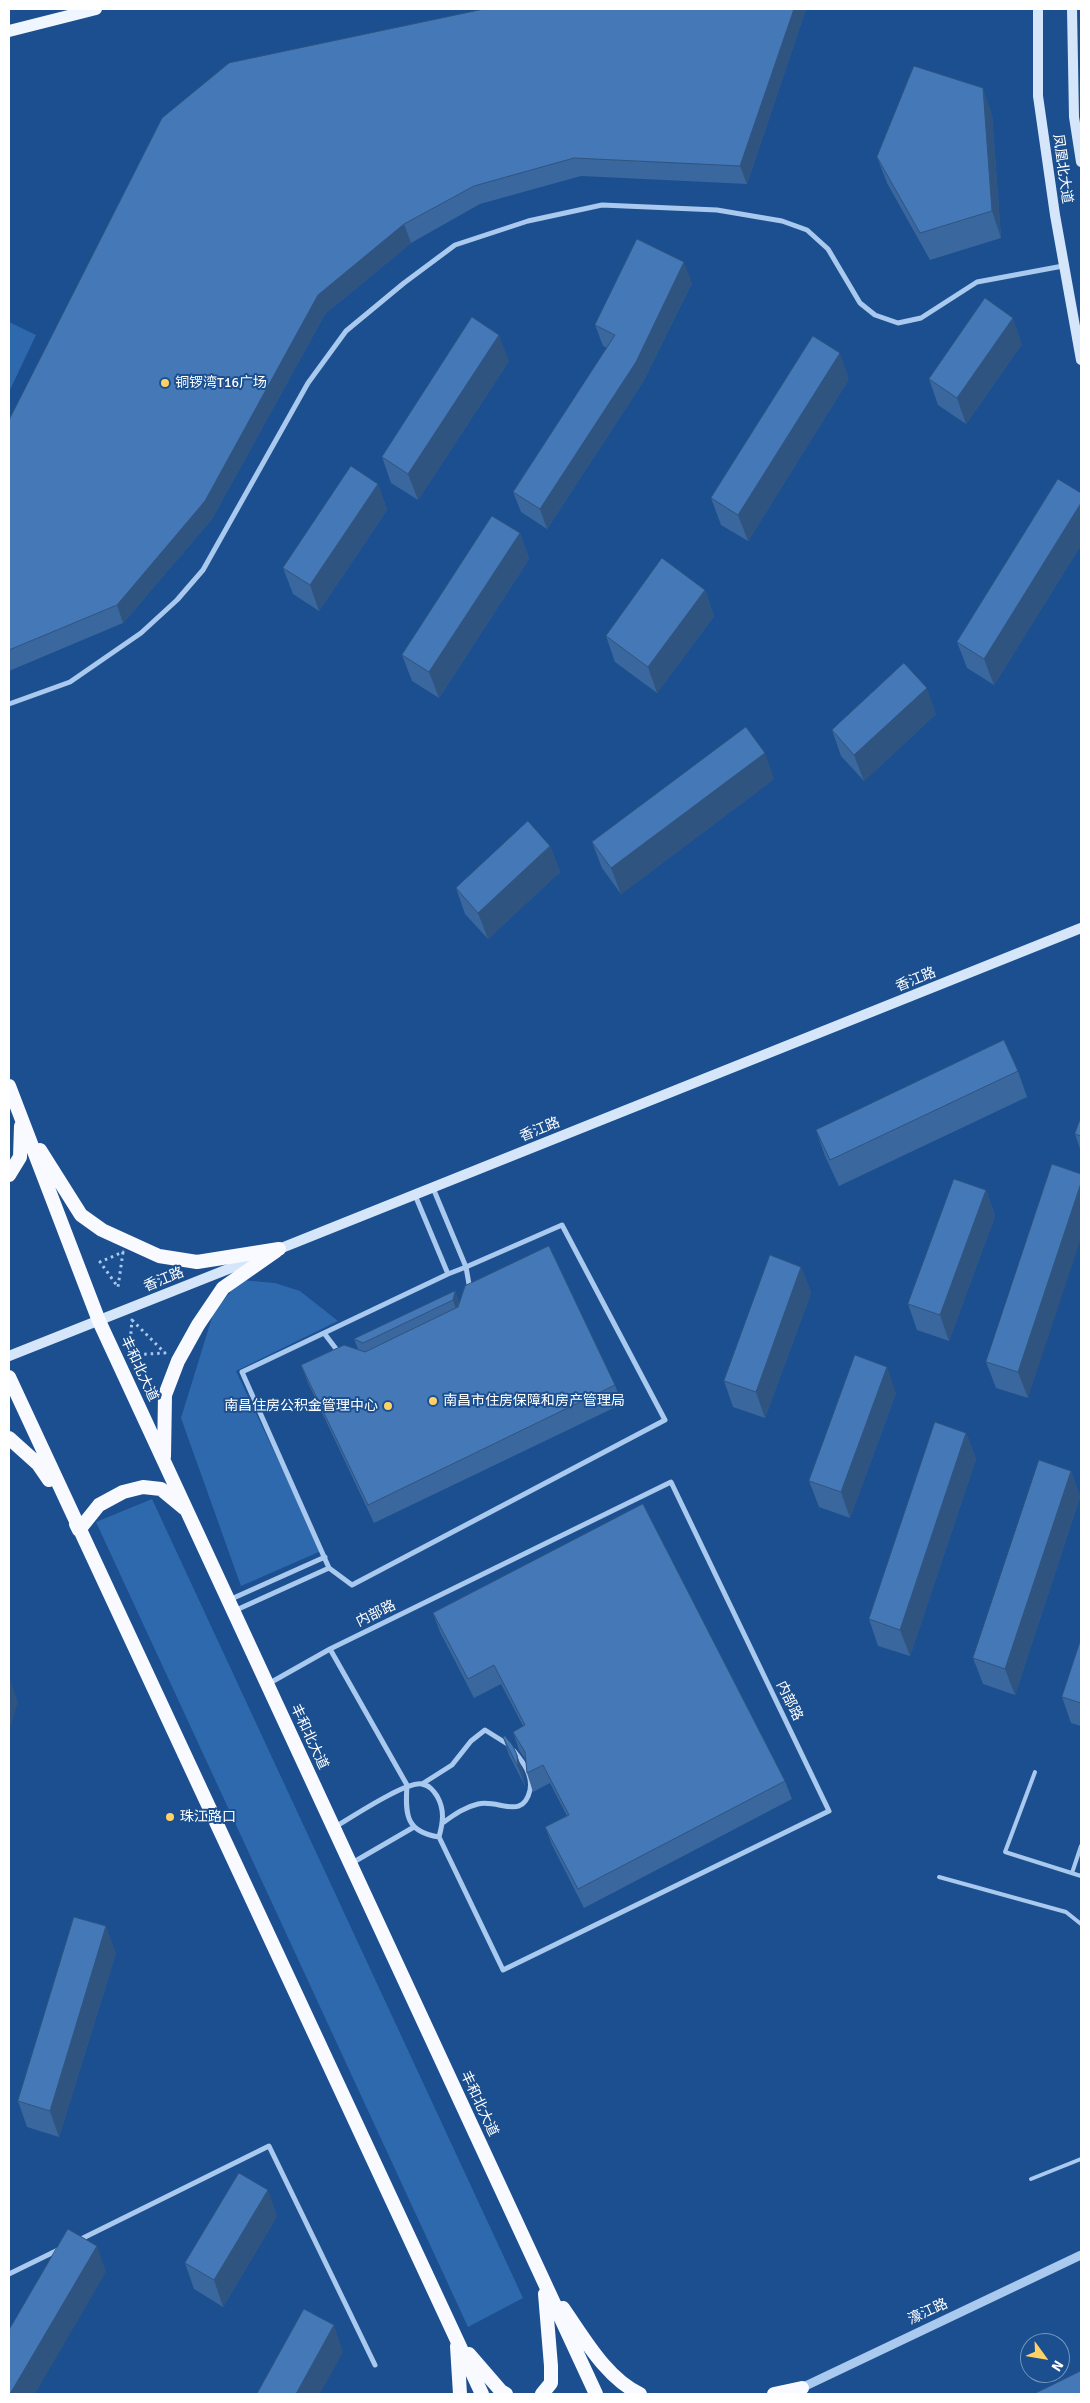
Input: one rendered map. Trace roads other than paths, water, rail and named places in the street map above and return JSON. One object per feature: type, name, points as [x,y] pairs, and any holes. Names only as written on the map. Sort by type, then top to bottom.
[{"type":"highway","name":"丰和北大道","points":[[9,1086],[99,1321],[596,2394]]},
{"type":"highway","points":[[9,1175],[20,1157],[22,1119]]},
{"type":"highway","points":[[22,1119],[81,1215],[102,1230],[159,1256],[197,1262],[278,1249]]},
{"type":"highway","points":[[164,1460],[165,1396],[178,1360],[198,1324],[223,1288],[278,1249]]},
{"type":"highway","points":[[9,1377],[482,2394]]},
{"type":"highway","points":[[9,1438],[38,1464],[80,1530]]},
{"type":"highway","points":[[80,1530],[99,1505],[124,1492],[143,1487],[161,1489],[186,1510]]},
{"type":"highway","points":[[542,2394],[551,2383],[544,2284]]},
{"type":"highway","points":[[544,2284],[611,2373],[630,2390],[640,2394]]},
{"type":"highway","points":[[456,2338],[460,2394]]},
{"type":"highway","points":[[456,2338],[501,2391],[506,2394]]},
{"type":"highway","points":[[774,2394],[798,2391]]},
{"type":"main road","points":[[9,31],[96,9]]},
{"type":"main road","name":"凤凰北大道","points":[[1038,9],[1038,96],[1063,266],[1081,360]]},
{"type":"main road","name":"凤凰北大道","points":[[1072,9],[1074,117],[1081,162]]},
{"type":"main road","name":"香江路","points":[[9,1356],[1081,928]]},
{"type":"street","points":[[9,704],[70,682],[141,633],[177,600],[203,570],[308,384],[346,331],[404,283],[455,245],[528,220],[602,206],[717,210],[782,221],[807,230],[828,249],[860,303],[875,314],[898,323],[921,318],[977,282],[1063,266]]},
{"type":"street","points":[[433,1188],[466,1267],[470,1294]]},
{"type":"street","points":[[415,1195],[448,1274]]},
{"type":"street","points":[[562,1225],[665,1420],[352,1584],[329,1568],[242,1372],[466,1267],[562,1225]]},
{"type":"street","points":[[324,1333],[340,1354],[348,1357]]},
{"type":"street","name":"内部路","points":[[268,1685],[330,1649],[670,1482],[829,1811],[503,1970],[439,1837]]},
{"type":"street","points":[[231,1606],[325,1557]]},
{"type":"street","points":[[231,1606],[329,1568]]},
{"type":"street","points":[[330,1649],[407,1785],[405,1810],[414,1828],[426,1835],[439,1837],[444,1822],[441,1804],[432,1789],[422,1784]]},
{"type":"street","points":[[334,1828],[407,1785],[422,1784],[452,1765],[467,1745],[485,1730],[507,1742],[526,1768],[531,1785],[527,1801],[524,1804],[512,1807],[480,1804],[460,1811],[444,1822]]},
{"type":"street","points":[[350,1864],[414,1828]]},
{"type":"street","points":[[72,2243],[269,2146],[375,2365]]},
{"type":"street","points":[[9,2274],[63,2248]]},
{"type":"street","name":"濠江路","points":[[788,2394],[798,2391],[1081,2254]]},
{"type":"lane","points":[[1035,1772],[1005,1852],[1081,1876]]},
{"type":"lane","points":[[1072,1873],[1081,1846]]},
{"type":"lane","points":[[939,1877],[1066,1912],[1081,1924]]},
{"type":"lane","points":[[1031,2178],[1081,2159]]},
{"type":"place","name":"铜锣湾T16广场","points":[[165,383]]},
{"type":"place","name":"南昌市住房保障和房产管理局","points":[[433,1401]]},
{"type":"place","name":"南昌住房公积金管理中心","points":[[388,1406]]},
{"type":"place","name":"珠江路口","points":[[170,1817]]}]
